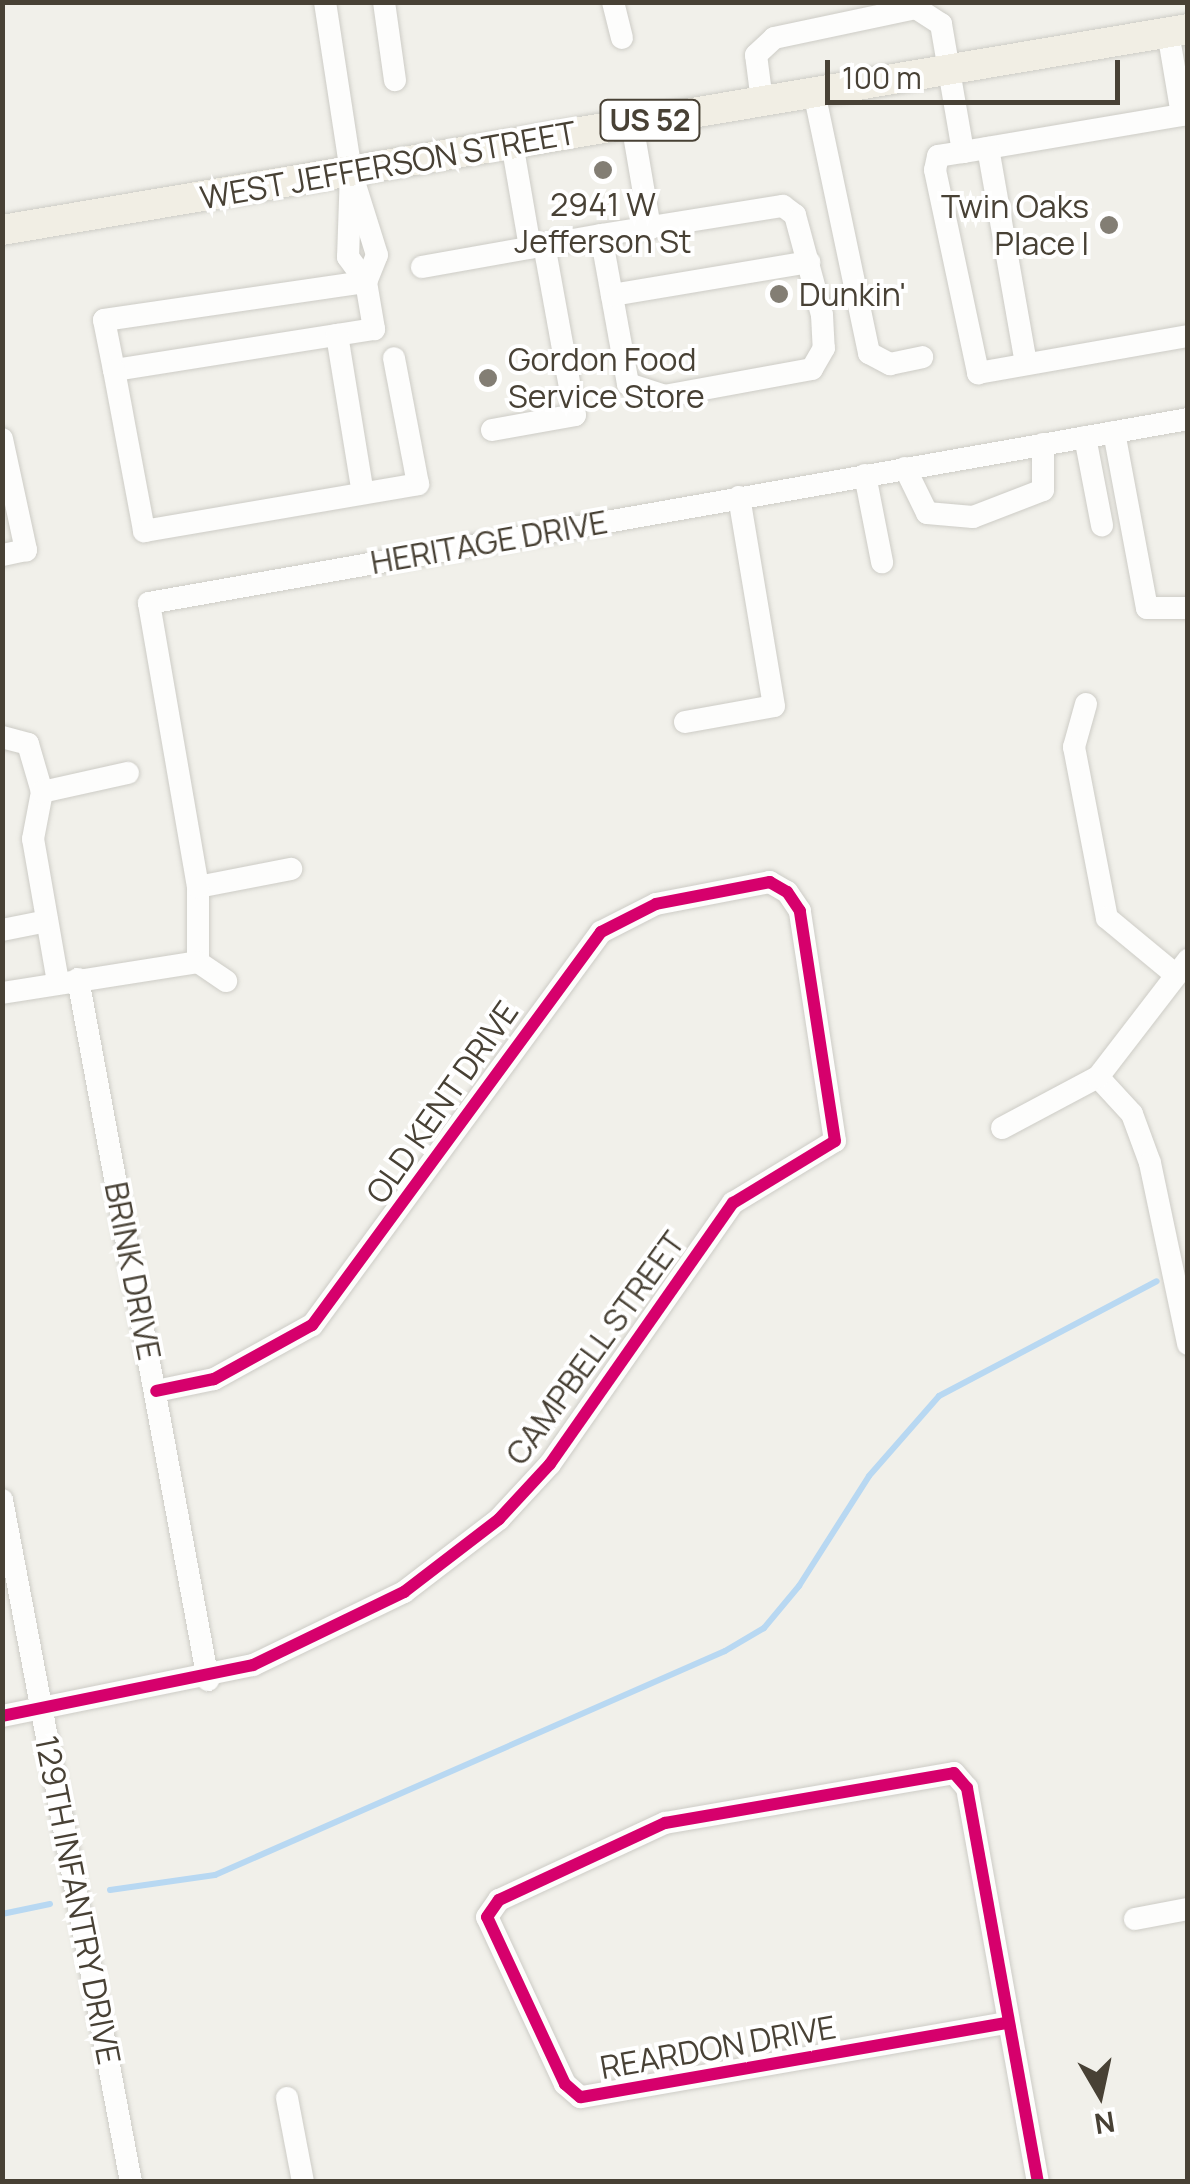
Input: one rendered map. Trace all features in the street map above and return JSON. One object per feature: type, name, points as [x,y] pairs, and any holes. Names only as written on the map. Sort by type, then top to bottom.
[{"type":"main road","name":"WEST JEFFERSON STREET","points":[[2,230],[1178,31]]},
{"type":"street","points":[[114,370],[374,329],[366,282],[377,255],[351,172],[325,2]]},
{"type":"street","points":[[384,2],[395,80]]},
{"type":"street","points":[[612,2],[622,38]]},
{"type":"street","points":[[762,101],[756,56],[774,38],[916,8],[941,24],[963,152]]},
{"type":"street","points":[[1178,31],[1185,114],[938,156],[935,170],[971,364],[978,373],[1188,336]]},
{"type":"street","points":[[814,92],[870,354],[890,364],[922,357]]},
{"type":"street","points":[[632,123],[650,228]]},
{"type":"street","points":[[492,430],[575,414],[512,144]]},
{"type":"street","points":[[988,148],[1026,364]]},
{"type":"street","points":[[422,267],[600,235],[783,206],[795,215],[824,348],[812,369],[665,396],[628,384],[600,235]]},
{"type":"street","points":[[612,296],[808,262]]},
{"type":"street","points":[[366,282],[104,320],[144,530],[418,484],[394,358]]},
{"type":"street","points":[[336,335],[363,493]]},
{"type":"street","name":"HERITAGE DRIVE","points":[[198,962],[198,887],[149,604],[1188,419]]},
{"type":"street","points":[[1114,432],[1147,608],[1188,608]]},
{"type":"street","points":[[1085,437],[1102,525]]},
{"type":"street","points":[[2,439],[26,550],[2,554]]},
{"type":"street","points":[[905,468],[926,513],[973,517],[1043,490],[1044,444]]},
{"type":"street","points":[[865,475],[882,562]]},
{"type":"street","points":[[685,722],[774,706],[739,497]]},
{"type":"street","points":[[1002,1128],[1098,1077],[1182,968],[1107,918],[1074,747],[1086,704]]},
{"type":"street","points":[[2,737],[28,744],[42,792],[128,773]]},
{"type":"street","name":"BRINK DRIVE","points":[[42,792],[32,839],[47,920],[68,981],[156,1391],[208,1680]]},
{"type":"street","points":[[198,887],[291,869]]},
{"type":"street","name":"OLD KENT DRIVE","points":[[156,1391],[214,1379],[312,1326],[601,932],[656,904],[770,882],[786,892],[800,911],[835,1141]]},
{"type":"street","points":[[2,930],[47,920]]},
{"type":"street","points":[[2,993],[198,962],[226,981]]},
{"type":"street","points":[[1098,1077],[1132,1114],[1150,1163],[1188,1344]]},
{"type":"street","name":"CAMPBELL STREET","points":[[2,1716],[208,1680],[404,1592],[499,1519],[550,1464],[733,1203],[835,1141]]},
{"type":"street","name":"129TH INFANTRY DRIVE","points":[[2,1500],[131,2182]]},
{"type":"street","name":"REARDON DRIVE","points":[[954,1773],[967,1788],[1006,2023],[580,2096],[565,2084],[487,1917],[499,1900],[665,1823],[954,1773]]},
{"type":"street","points":[[1135,1919],[1188,1909]]},
{"type":"street","points":[[1006,2023],[1038,2182]]},
{"type":"street","points":[[287,2098],[303,2182]]},
{"type":"waterway","points":[[110,1890],[215,1875],[725,1651],[764,1628],[799,1586],[869,1476],[939,1396],[1157,1281]]},
{"type":"waterway","points":[[2,1914],[50,1904]]},
{"type":"cycle path","points":[[2,1716],[253,1665],[404,1592],[499,1519],[550,1464],[733,1203],[835,1141],[800,911],[787,892],[770,882],[656,904],[601,932],[312,1325],[214,1379],[156,1391]]},
{"type":"cycle path","points":[[1006,2023],[580,2097],[565,2084],[487,1917],[499,1900],[665,1823],[954,1773],[967,1788],[1038,2182]]},
{"type":"place","name":"2941 W Jefferson St","points":[[603,170]]},
{"type":"place","name":"Twin Oaks Place I","points":[[1109,225]]},
{"type":"place","name":"Dunkin'","points":[[779,294]]},
{"type":"place","name":"Gordon Food Service Store","points":[[488,378]]}]
